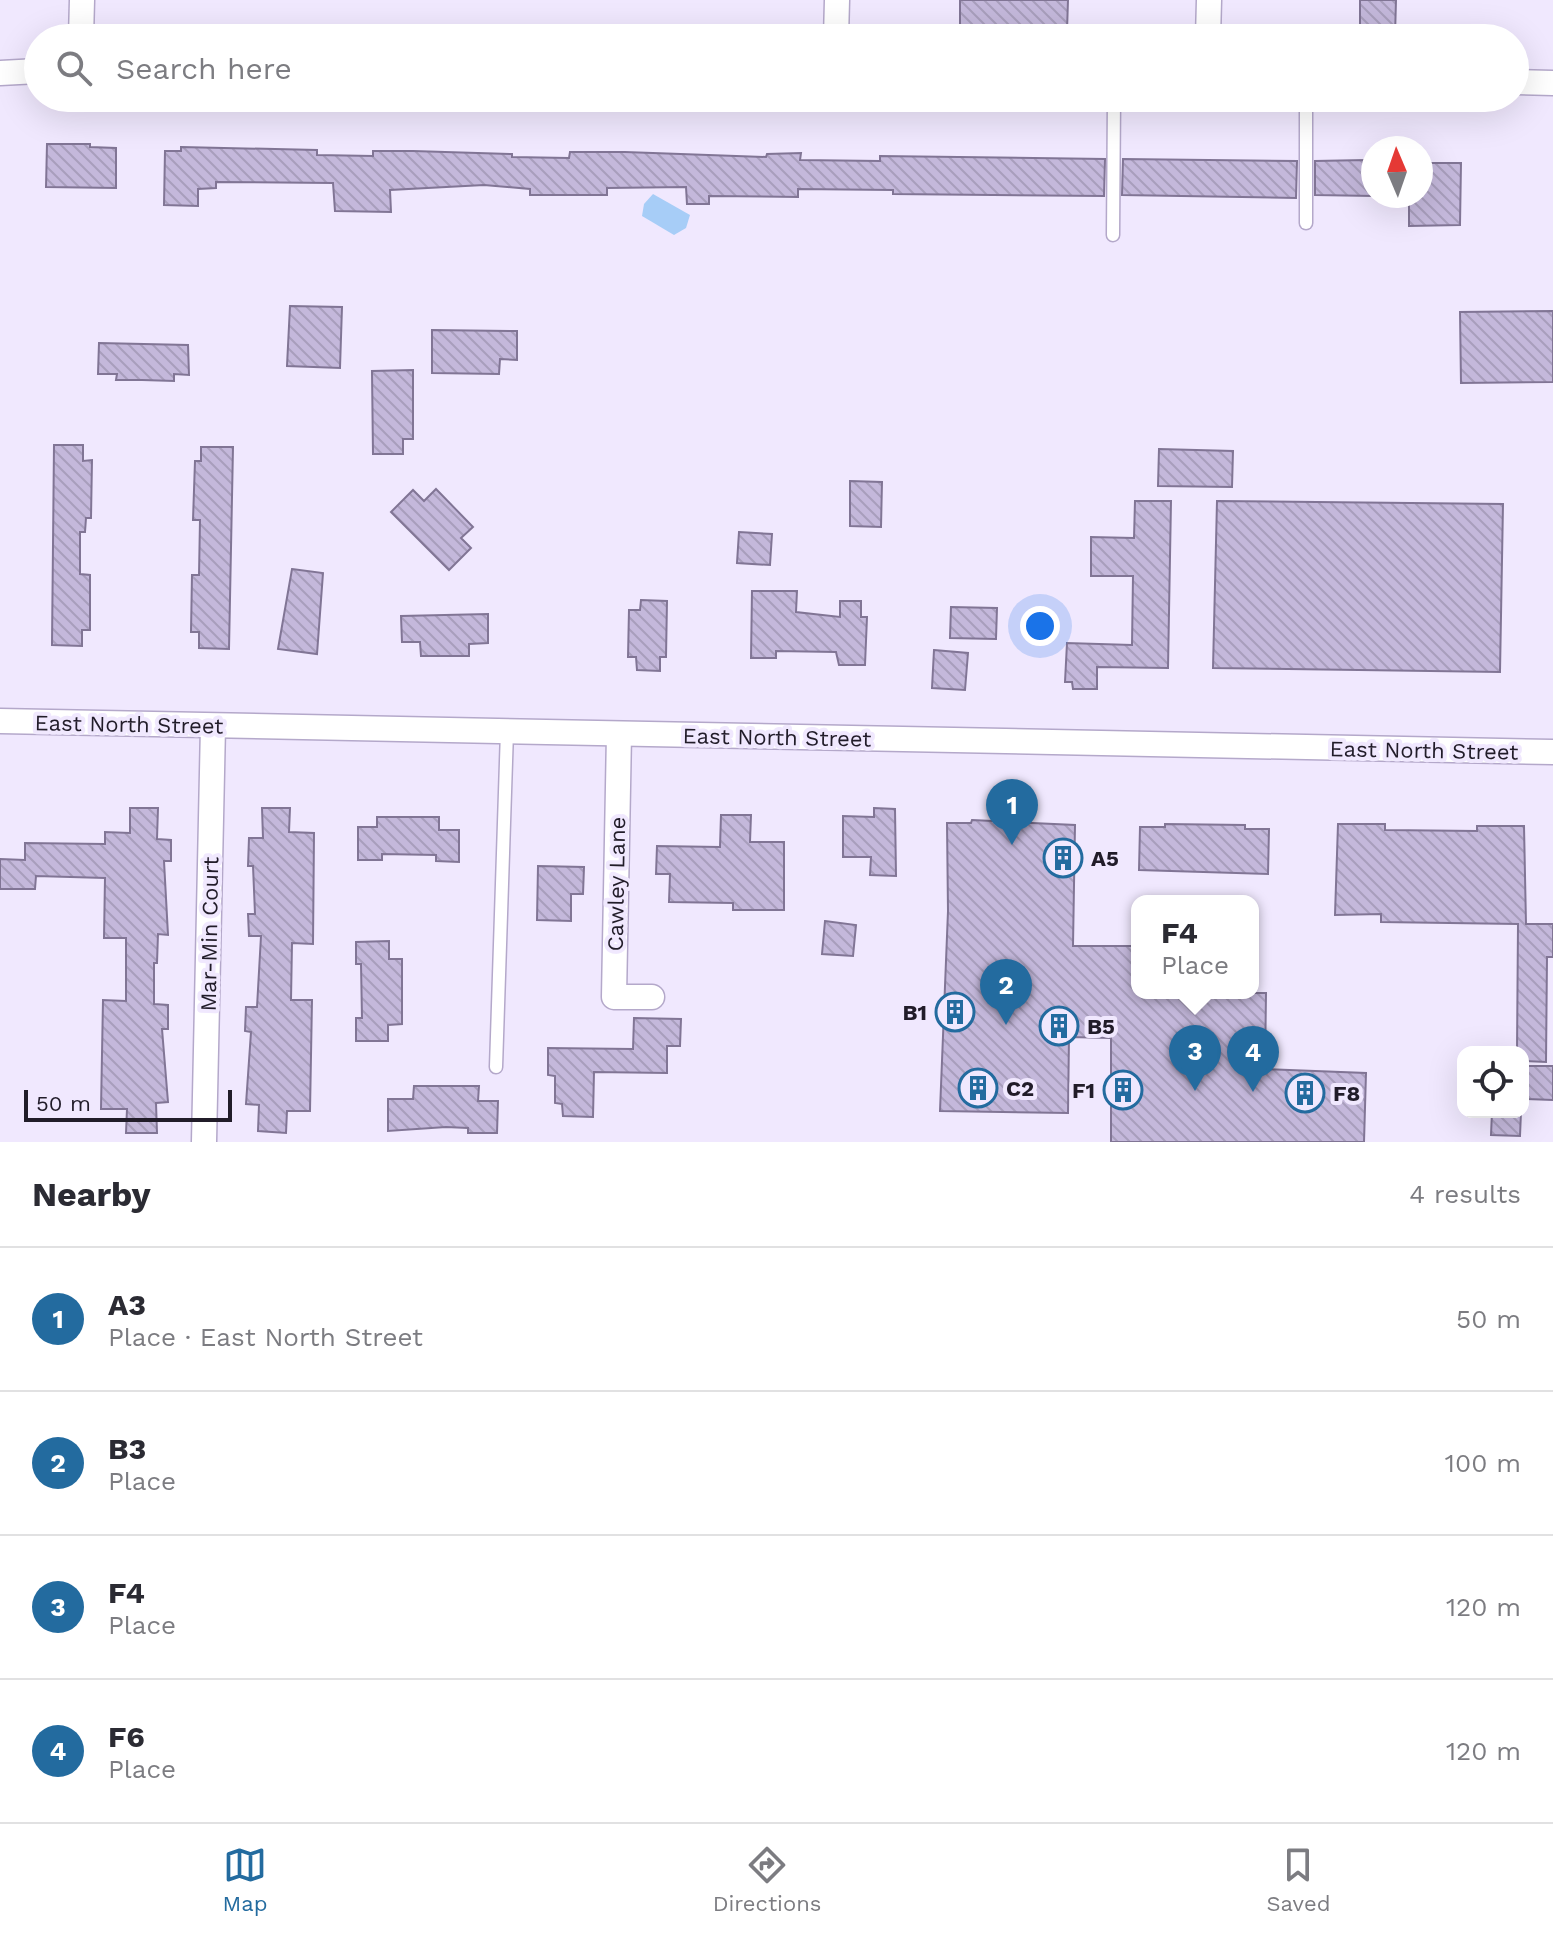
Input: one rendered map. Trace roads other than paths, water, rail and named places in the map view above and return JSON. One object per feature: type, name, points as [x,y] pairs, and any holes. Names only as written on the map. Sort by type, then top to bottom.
[{"type":"street","points":[[81,24],[82,0]]},
{"type":"street","points":[[836,24],[837,0]]},
{"type":"street","points":[[1208,24],[1209,0]]},
{"type":"street","points":[[0,73],[24,72]]},
{"type":"street","points":[[1529,82],[1553,83]]},
{"type":"street","name":"East North Street","points":[[0,721],[1553,752]]},
{"type":"street","name":"Mar-Min Court","points":[[204,1142],[213,726]]},
{"type":"street","name":"Cawley Lane","points":[[619,734],[614,997],[652,997]]},
{"type":"lane","points":[[1113,235],[1114,112]]},
{"type":"lane","points":[[1306,112],[1306,223]]},
{"type":"lane","points":[[496,1067],[507,731]]},
{"type":"water","points":[[653,194],[690,215],[686,228],[674,235],[642,216],[644,204]]},
{"type":"place","name":"A3","points":[[1012,845]]},
{"type":"place","name":"A5","points":[[1063,858]]},
{"type":"place","name":"B1","points":[[955,1012]]},
{"type":"place","name":"B3","points":[[1006,1025]]},
{"type":"place","name":"B5","points":[[1059,1026]]},
{"type":"place","name":"C2","points":[[978,1088]]},
{"type":"place","name":"F1","points":[[1123,1090]]},
{"type":"place","name":"F4","points":[[1195,1091]]},
{"type":"place","name":"F6","points":[[1253,1092]]},
{"type":"place","name":"F8","points":[[1305,1093]]}]
